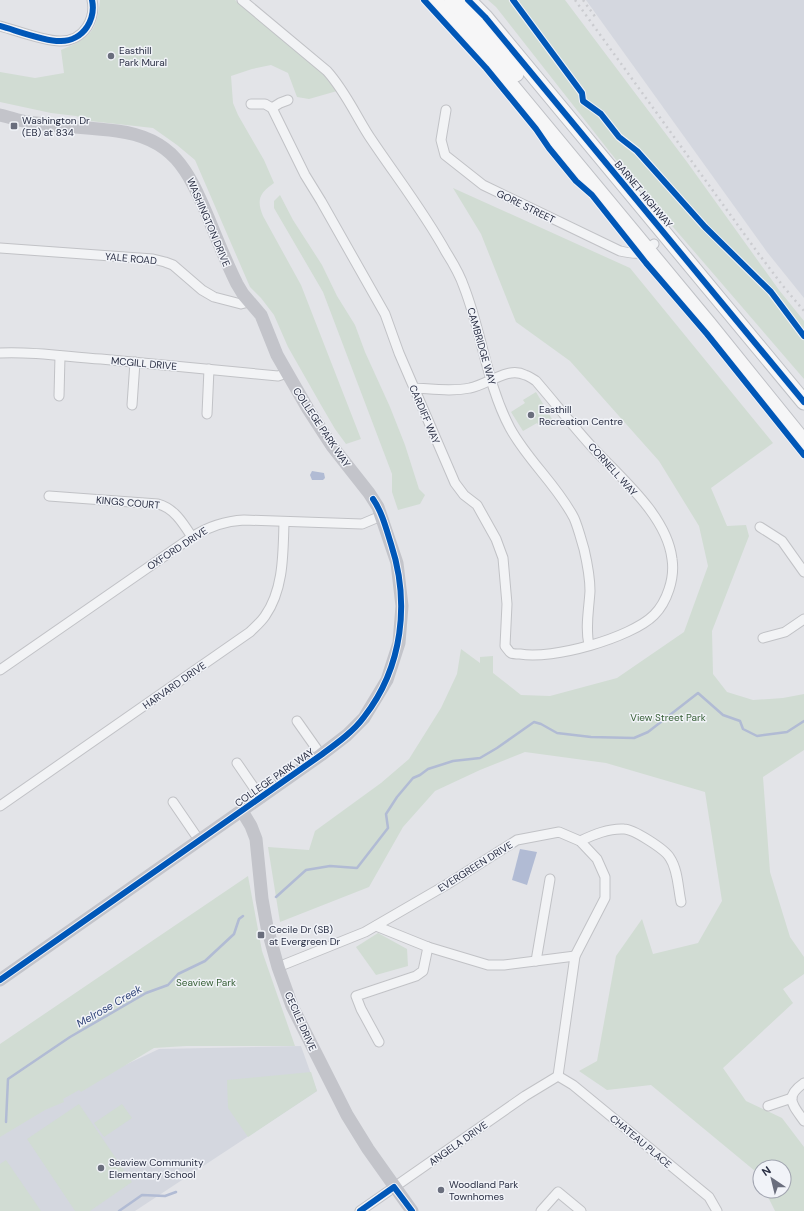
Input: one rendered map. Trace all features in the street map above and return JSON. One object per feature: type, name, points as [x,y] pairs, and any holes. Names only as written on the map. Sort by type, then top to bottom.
[{"type":"main road","points":[[434,0],[496,66],[804,429]]},
{"type":"main road","points":[[452,0],[475,25],[804,442]]},
{"type":"main road","name":"BARNET HIGHWAY","points":[[468,0],[485,17],[804,402]]},
{"type":"street","points":[[0,26],[56,41],[70,39],[81,34],[88,26],[92,14],[92,0]]},
{"type":"street","name":"CAMBRIDGE WAY","points":[[242,0],[320,65],[344,91],[368,135],[436,234],[457,271],[464,286],[492,380],[510,428],[522,447],[554,487],[574,520],[584,550],[589,582],[587,633],[589,645]]},
{"type":"street","points":[[251,104],[265,104],[272,108],[288,100]]},
{"type":"street","name":"CARDIFF WAY","points":[[272,108],[305,175],[322,201],[385,314],[399,352],[455,483],[464,495],[477,505],[496,539],[503,558],[506,589],[505,646],[511,653],[525,655],[568,652],[589,645]]},
{"type":"street","name":"GORE STREET","points":[[446,110],[441,140],[444,156],[484,185],[620,251],[636,254],[650,247]]},
{"type":"street","name":"WASHINGTON DRIVE","points":[[0,115],[29,122],[129,132],[152,140],[166,150],[179,161],[191,178],[237,284],[249,302]]},
{"type":"street","name":"YALE ROAD","points":[[0,248],[152,259],[165,262],[181,271],[202,290],[214,297],[241,304],[249,302]]},
{"type":"street","name":"COLLEGE PARK WAY","points":[[0,980],[321,756],[347,735],[364,718],[387,680],[399,643],[402,606],[397,563],[378,507],[369,493],[332,446],[316,422],[287,373],[261,315],[249,302]]},
{"type":"street","name":"MCGILL DRIVE","points":[[0,353],[135,362],[278,376],[287,373]]},
{"type":"street","points":[[59,396],[60,356]]},
{"type":"street","points":[[132,404],[135,362]]},
{"type":"street","points":[[207,414],[209,369]]},
{"type":"street","name":"CORNELL WAY","points":[[415,388],[458,390],[471,388],[502,375],[517,372],[525,374],[536,381],[593,448],[658,520],[668,544],[672,559],[672,573],[669,589],[661,607],[644,623],[613,638],[589,645]]},
{"type":"street","name":"KINGS COURT","points":[[49,496],[152,503],[164,506],[176,515],[192,537]]},
{"type":"street","name":"OXFORD DRIVE","points":[[0,670],[192,537],[211,526],[235,521],[362,524],[381,516]]},
{"type":"street","name":"HARVARD DRIVE","points":[[0,806],[250,632],[260,622],[276,596],[280,579],[284,522]]},
{"type":"street","points":[[760,526],[782,541],[804,572]]},
{"type":"street","points":[[763,638],[785,632],[804,619]]},
{"type":"street","points":[[297,721],[321,756]]},
{"type":"street","points":[[237,763],[260,798]]},
{"type":"street","points":[[173,802],[199,840]]},
{"type":"street","name":"CECILE DRIVE","points":[[242,811],[256,839],[263,908],[278,967],[297,1016],[336,1094],[360,1136],[412,1211]]},
{"type":"street","points":[[580,841],[595,834],[625,828],[650,840],[670,856],[674,866],[681,902]]},
{"type":"street","name":"EVERGREEN DRIVE","points":[[278,967],[365,932],[446,885],[517,840],[559,832],[580,841],[597,859],[605,877],[605,898],[575,956],[558,1076]]},
{"type":"street","points":[[536,960],[550,879]]},
{"type":"street","points":[[376,926],[428,947],[488,965],[504,965],[575,956]]},
{"type":"street","points":[[379,1042],[360,1009],[356,996],[416,976],[423,971],[428,947]]},
{"type":"street","name":"ANGELA DRIVE","points":[[360,1211],[525,1096],[558,1076]]},
{"type":"street","name":"CHATEAU PLACE","points":[[558,1076],[574,1085],[709,1197],[717,1211]]},
{"type":"street","points":[[804,1083],[792,1094],[796,1109],[804,1121]]},
{"type":"street","points":[[768,1106],[792,1098]]},
{"type":"street","points":[[541,1211],[558,1192],[581,1211]]},
{"type":"shaded area","points":[[586,0],[804,0],[804,298],[767,252]]},
{"type":"shaded area","name":"Seaview Community Elementary School","points":[[301,1046],[317,1091],[135,1211],[0,1211],[0,1124],[159,1049]]},
{"type":"green space","points":[[100,0],[235,0],[323,74],[337,91],[309,99],[297,97],[288,73],[271,65],[231,76],[233,103],[238,115],[264,160],[274,183],[265,190],[261,197],[260,205],[263,216],[301,285],[361,439],[346,444],[335,429],[288,347],[274,315],[250,287],[195,160],[153,128],[90,121],[76,116],[51,113],[0,102],[0,72],[35,78],[64,73],[61,50],[79,42],[94,27],[99,11]]},
{"type":"green space","points":[[488,0],[565,0],[687,162],[779,290],[804,321],[804,379],[624,170],[496,7]]},
{"type":"green space","name":"View Street Park","points":[[453,188],[630,268],[773,443],[711,488],[727,526],[746,525],[749,536],[712,631],[713,674],[727,692],[753,700],[783,698],[804,694],[804,750],[763,777],[770,872],[790,937],[804,957],[804,974],[783,989],[793,1003],[723,1068],[746,1101],[782,1118],[804,1147],[804,1211],[775,1211],[769,1199],[792,1199],[792,1159],[752,1159],[752,1169],[651,1085],[607,1090],[579,1071],[597,1061],[616,956],[642,919],[653,954],[698,943],[722,901],[705,792],[606,763],[525,752],[480,770],[435,791],[403,827],[369,887],[280,922],[268,847],[309,850],[315,831],[381,783],[409,759],[441,708],[457,674],[461,649],[480,663],[480,657],[493,656],[493,673],[521,695],[550,696],[617,678],[684,632],[708,566],[699,526],[659,461],[570,361],[516,322],[481,234]]},
{"type":"green space","points":[[280,195],[293,220],[322,265],[337,296],[355,325],[405,445],[419,489],[425,495],[420,504],[398,510],[392,492],[392,474],[323,292],[274,208],[274,201]]},
{"type":"green space","name":"Easthill Recreation Centre","points":[[536,392],[552,419],[539,426],[537,423],[523,431],[511,412],[525,403],[523,400]]},
{"type":"green space","name":"Seaview Park","points":[[248,876],[262,951],[295,1046],[186,1046],[154,1048],[81,1092],[79,1090],[63,1099],[64,1102],[45,1110],[0,1137],[0,1044]]},
{"type":"green space","points":[[378,933],[407,949],[408,966],[376,975],[356,947]]},
{"type":"green space","points":[[311,1072],[317,1091],[248,1137],[228,1108],[227,1080]]},
{"type":"green space","points":[[79,1104],[132,1182],[90,1211],[75,1211],[27,1139]]},
{"type":"green space","points":[[122,1104],[132,1118],[104,1137],[94,1123]]},
{"type":"green space","points":[[6,1160],[41,1211],[0,1211],[0,1164]]},
{"type":"water","points":[[312,471],[324,473],[325,478],[323,480],[312,480],[310,475]]},
{"type":"water","points":[[520,849],[537,852],[527,885],[512,880]]},
{"type":"waterway","name":"Melrose Creek","points":[[276,897],[306,870],[330,866],[357,868],[388,828],[386,814],[397,797],[413,778],[428,769],[453,761],[480,758],[534,722],[541,724],[557,733],[591,737],[634,738],[648,732],[698,693],[723,715],[740,721],[743,729],[757,736],[787,732],[804,721]]},
{"type":"waterway","name":"Melrose Creek","points":[[6,1122],[8,1079],[70,1037],[146,993],[168,985],[178,974],[205,961],[234,934],[239,919],[243,916]]},
{"type":"waterway","points":[[119,1211],[142,1195],[165,1196],[176,1192]]},
{"type":"railway","points":[[575,0],[758,253],[804,311]]},
{"type":"railway","points":[[583,0],[596,18]]},
{"type":"cycle path","points":[[0,26],[47,40],[68,40],[79,35],[87,27],[92,14],[92,0]]},
{"type":"cycle path","points":[[424,0],[486,68],[576,181],[592,195],[646,263],[707,334],[804,455]]},
{"type":"cycle path","points":[[468,0],[485,17],[804,402]]},
{"type":"cycle path","points":[[513,0],[582,93],[583,101],[601,114],[619,137],[637,151],[705,227],[771,292],[804,336]]},
{"type":"cycle path","points":[[0,980],[321,755],[350,733],[364,717],[377,698],[395,656],[401,611],[397,566],[384,520],[373,499]]},
{"type":"cycle path","points":[[360,1211],[394,1187],[412,1211]]},
{"type":"place","name":"Easthill Park Mural","points":[[111,56]]},
{"type":"place","name":"Washington Dr (EB) at 834","points":[[14,126]]},
{"type":"place","name":"Easthill Recreation Centre","points":[[531,415]]},
{"type":"place","name":"Cecile Dr (SB) at Evergreen Dr","points":[[261,935]]},
{"type":"place","name":"Seaview Community Elementary School","points":[[101,1168]]},
{"type":"place","name":"Woodland Park Townhomes","points":[[441,1190]]}]
